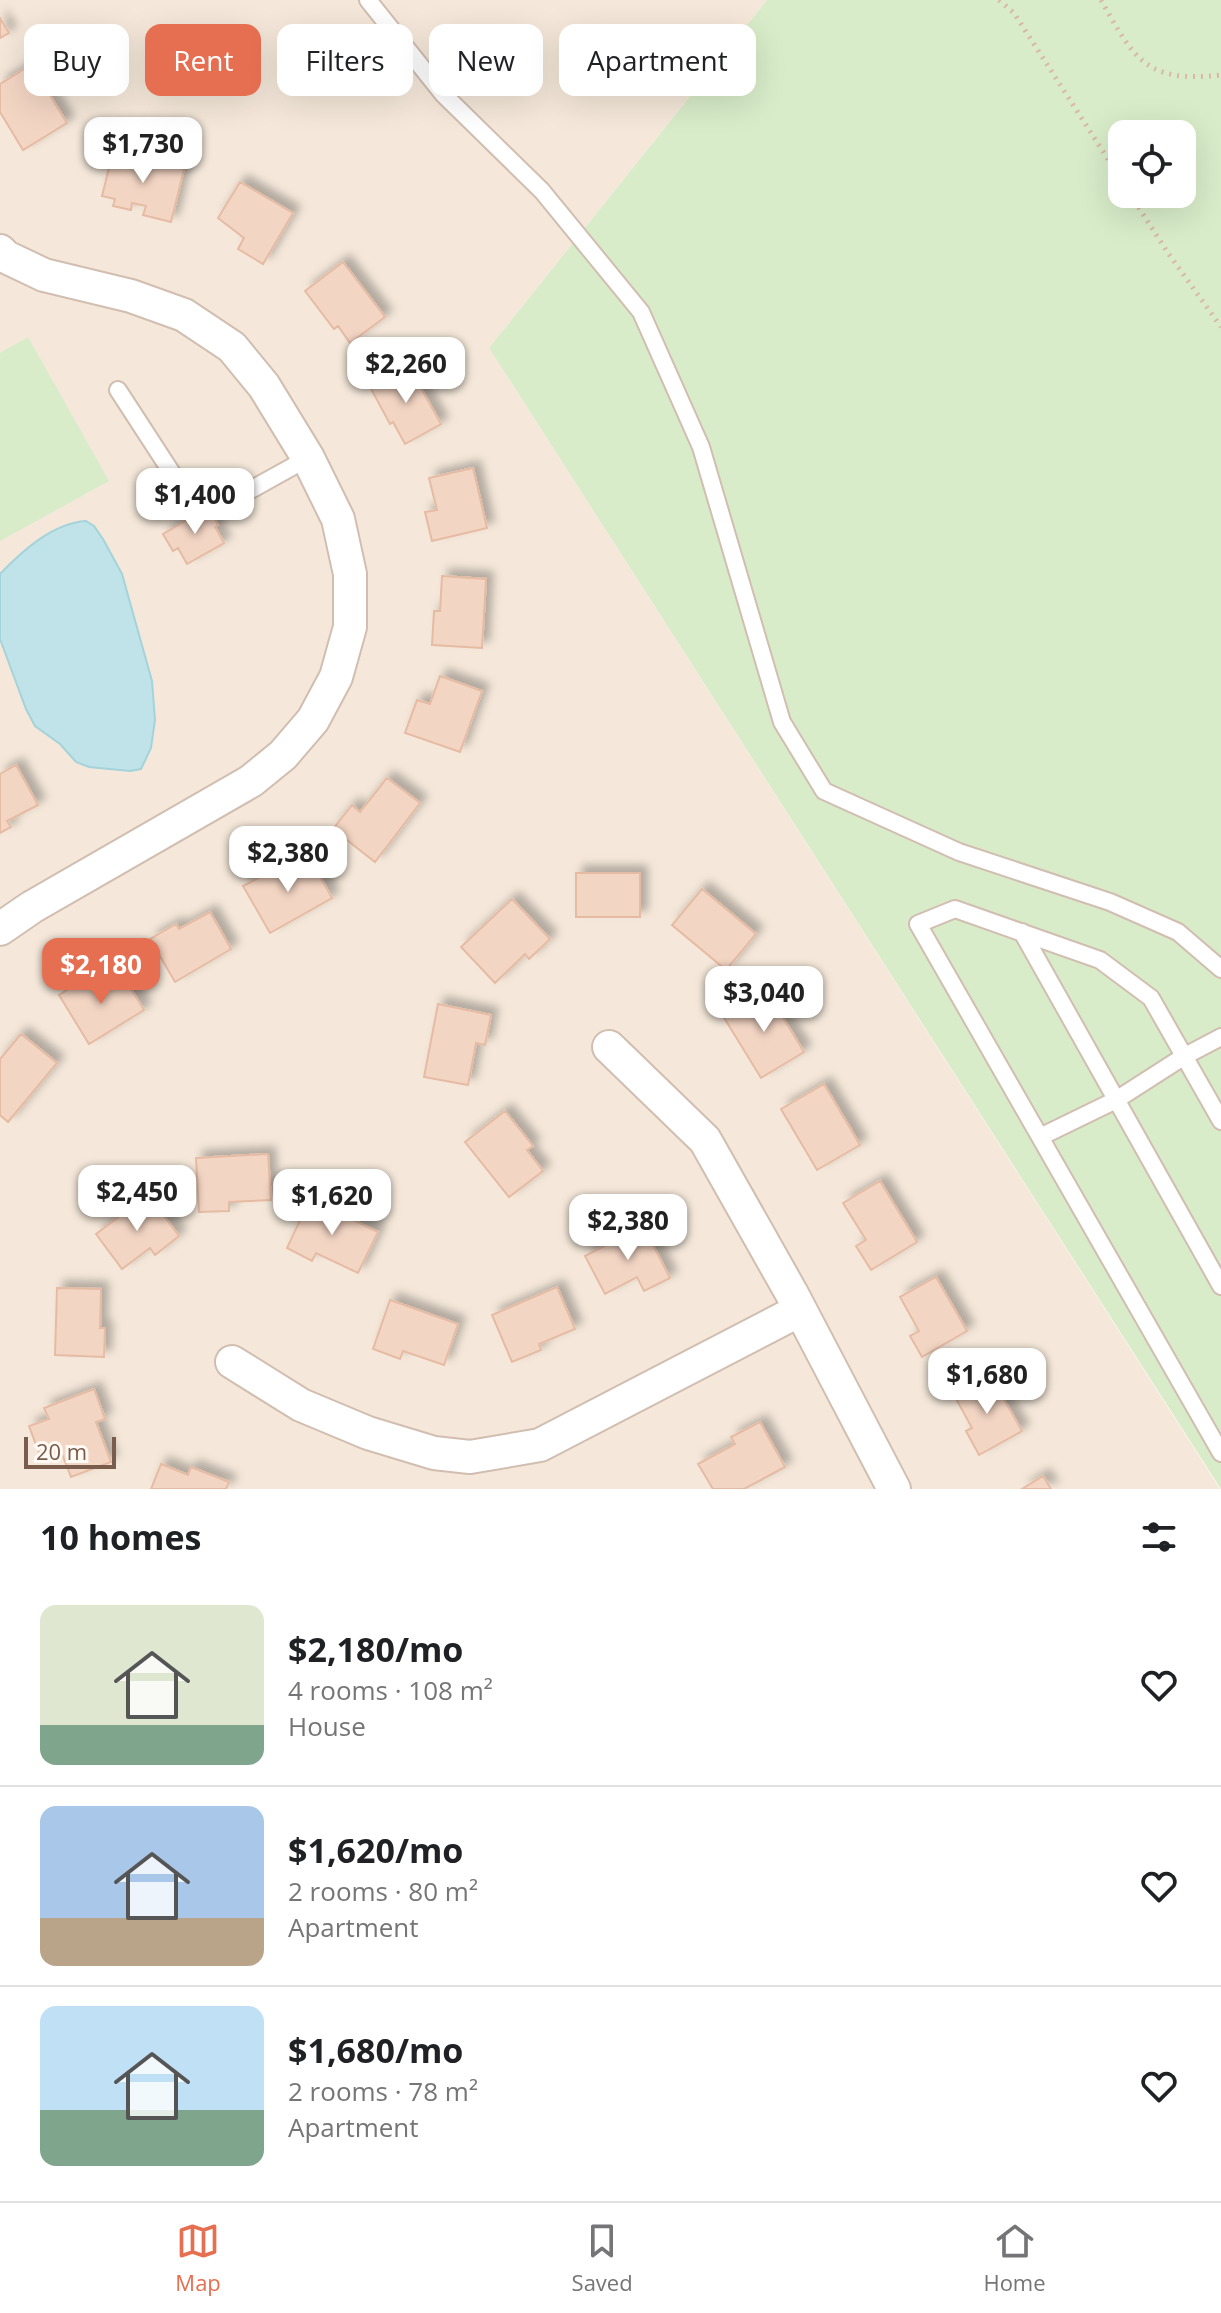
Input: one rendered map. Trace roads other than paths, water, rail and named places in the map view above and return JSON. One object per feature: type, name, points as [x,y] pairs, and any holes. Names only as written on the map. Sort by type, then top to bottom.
[{"type":"street","points":[[0,251],[44,275],[131,296],[184,315],[232,347],[264,386],[308,458],[338,519],[350,574],[350,627],[336,677],[313,720],[283,755],[251,781],[32,907],[0,929]]},
{"type":"street","points":[[609,1047],[705,1140],[800,1310],[894,1489]]},
{"type":"street","points":[[232,1362],[301,1405],[368,1433],[434,1453],[470,1457],[540,1445],[800,1310]]},
{"type":"lane","points":[[368,0],[443,94],[542,191],[641,312],[701,447],[782,722],[824,791],[959,852],[1110,902],[1178,932],[1221,969]]},
{"type":"lane","points":[[118,390],[181,487],[245,493],[308,458]]},
{"type":"lane","points":[[1221,1121],[1151,998],[1100,960],[955,909],[918,924],[1221,1453]]},
{"type":"lane","points":[[1022,932],[1221,1286]]},
{"type":"lane","points":[[1040,1137],[1116,1100],[1183,1057],[1221,1037]]},
{"type":"water","points":[[86,521],[103,539],[122,574],[152,681],[155,720],[151,748],[141,769],[130,771],[89,767],[76,762],[60,744],[35,726],[0,639],[0,574],[50,533]]}]
